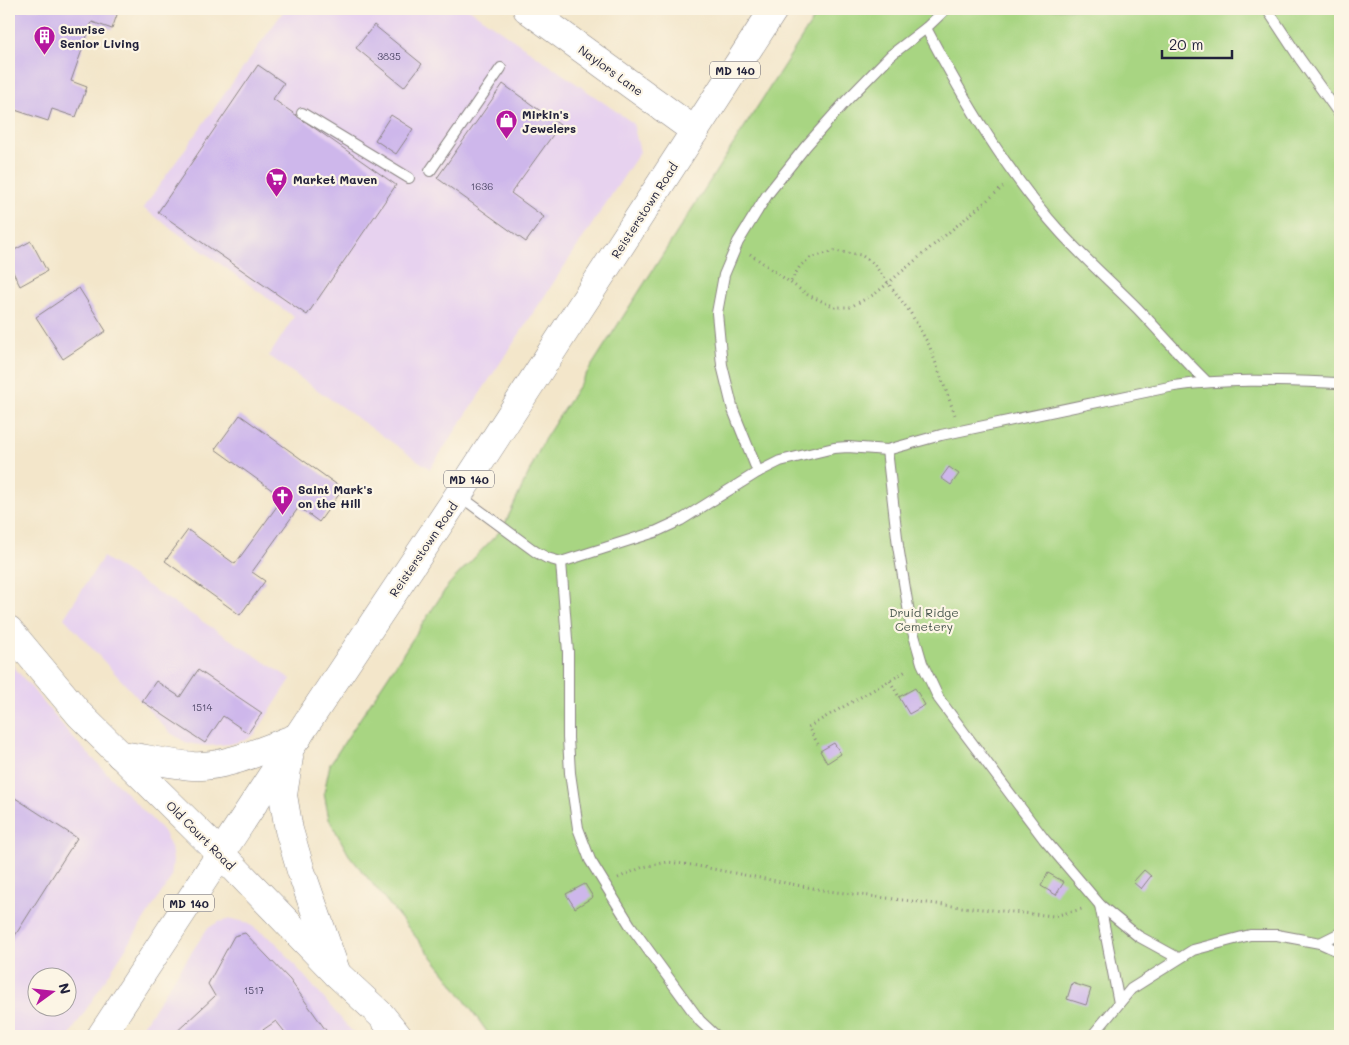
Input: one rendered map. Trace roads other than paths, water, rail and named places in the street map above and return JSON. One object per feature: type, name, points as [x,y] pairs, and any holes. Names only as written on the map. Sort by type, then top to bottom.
[{"type":"main road","name":"Naylors Lane","points":[[527,9],[695,132]]},
{"type":"main road","name":"Reisterstown Road","points":[[101,1036],[459,495],[774,9]]},
{"type":"main road","name":"Old Court Road","points":[[9,630],[74,708],[221,854],[337,974],[381,1015],[398,1036]]},
{"type":"main road","points":[[120,755],[194,766],[210,765],[294,742],[283,795],[287,822],[301,871],[337,974]]},
{"type":"lane","points":[[758,472],[733,410],[722,365],[717,313],[724,275],[737,245],[767,195],[806,146],[891,55],[926,28],[946,9]]},
{"type":"lane","points":[[1267,9],[1340,115]]},
{"type":"lane","points":[[926,28],[953,80],[991,140],[1016,176],[1062,234],[1139,310],[1174,350],[1206,381]]},
{"type":"lane","points":[[430,171],[501,68]]},
{"type":"lane","points":[[302,114],[409,178]]},
{"type":"lane","points":[[459,495],[536,552],[561,562],[655,532],[681,520],[758,472],[780,462],[834,448],[848,446],[887,450],[961,430],[1206,381],[1340,383]]},
{"type":"lane","points":[[887,450],[898,546],[911,625],[922,663],[939,699],[1044,839],[1100,905],[1138,936],[1178,958]]},
{"type":"lane","points":[[561,562],[568,652],[568,738],[578,828],[590,860],[630,924],[700,1021],[716,1036]]},
{"type":"lane","points":[[1100,905],[1119,1003]]},
{"type":"lane","points":[[1320,942],[1340,934]]},
{"type":"lane","points":[[1092,1036],[1130,989],[1193,950],[1250,935],[1276,935],[1320,942],[1340,952]]},
{"type":"place","name":"Sunrise Senior Living","points":[[44,55]]},
{"type":"place","name":"Mirkin's Jewelers","points":[[506,140]]},
{"type":"place","name":"Market Maven","points":[[277,198]]},
{"type":"place","name":"Saint Mark's on the Hill","points":[[282,515]]},
{"type":"park label","name":"Druid Ridge Cemetery","points":[[924,619]]}]
